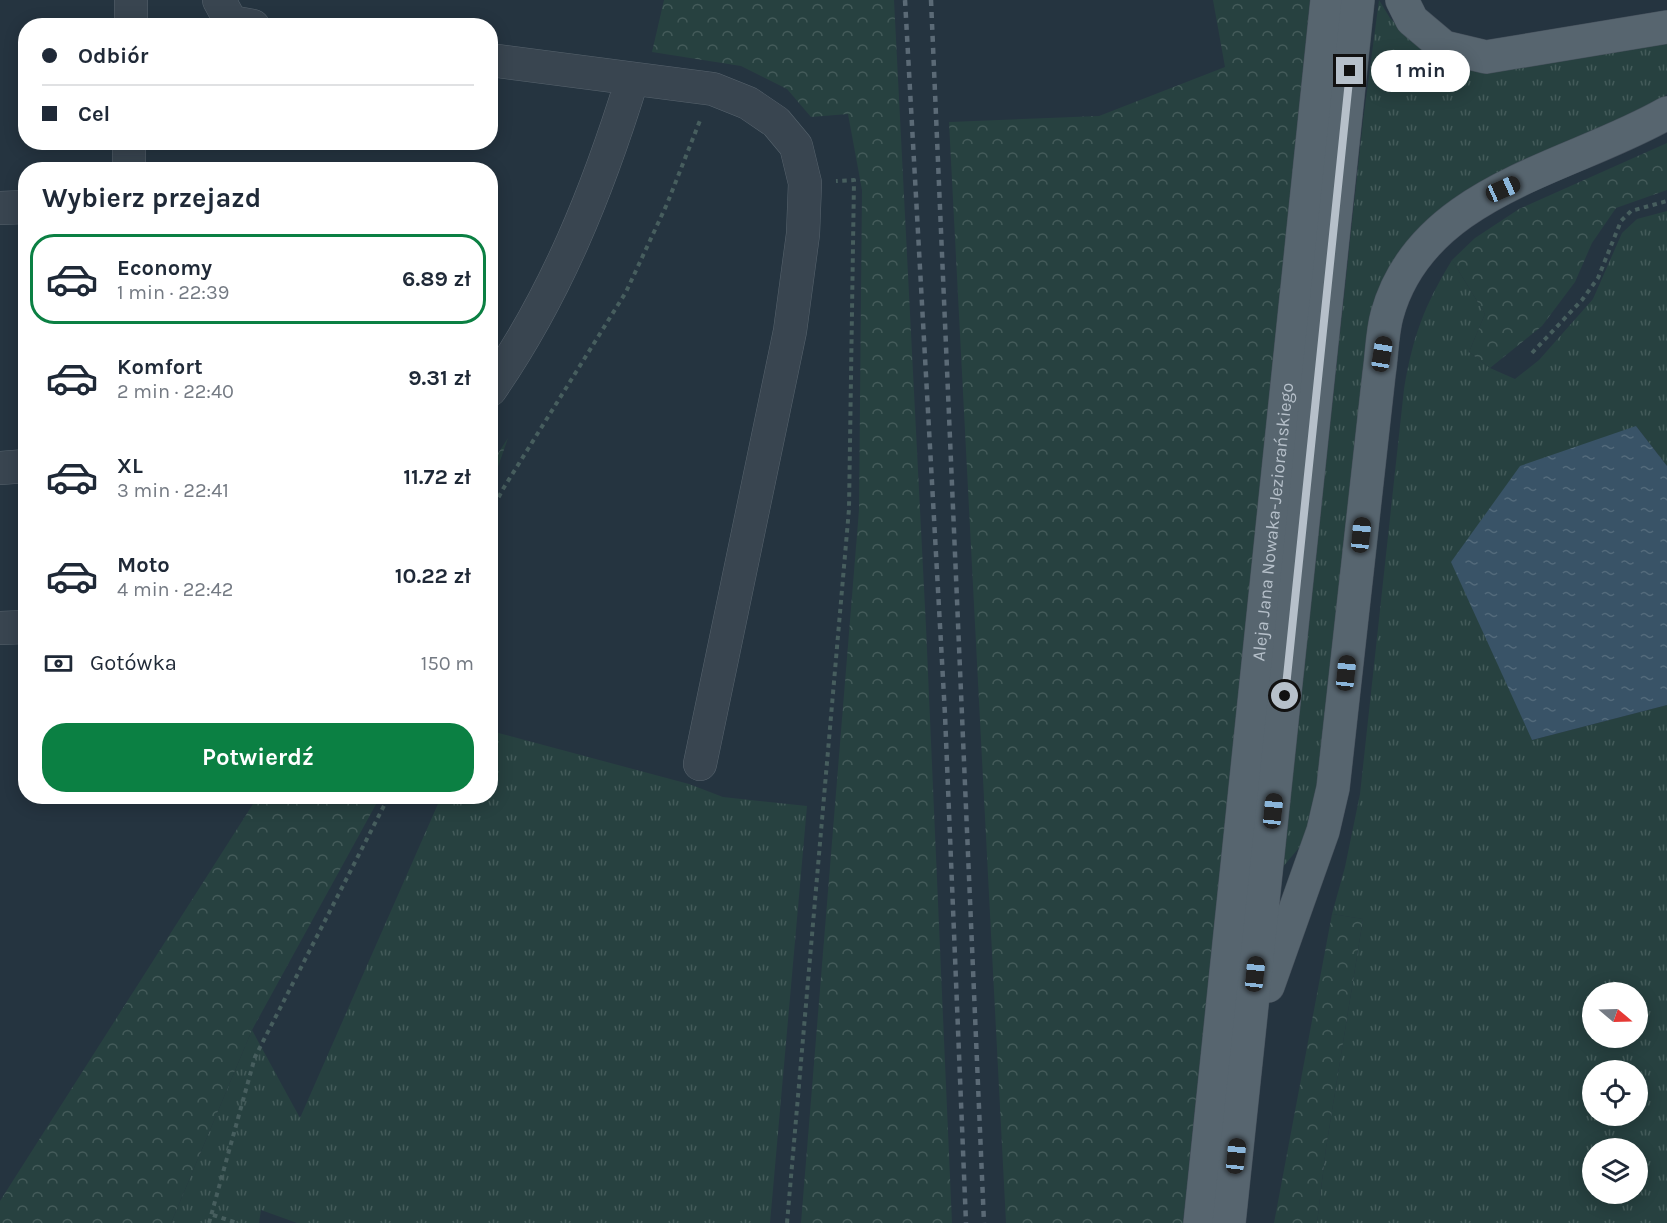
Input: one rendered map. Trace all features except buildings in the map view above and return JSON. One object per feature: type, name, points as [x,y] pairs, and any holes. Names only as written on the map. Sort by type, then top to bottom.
[{"type":"main road","name":"Aleja Jana Nowaka-Jeziorańskiego","points":[[1200,1223],[1327,0]]},
{"type":"main road","name":"Aleja Jana Nowaka-Jeziorańskiego","points":[[1229,1223],[1358,0]]},
{"type":"main road","points":[[1402,0],[1412,20],[1444,48],[1486,57],[1667,27]]},
{"type":"main road","points":[[1247,1045],[1323,831],[1333,788],[1379,374],[1387,315],[1398,285],[1413,261],[1441,227],[1483,198],[1667,113]]},
{"type":"lane","points":[[131,0],[131,18]]},
{"type":"lane","points":[[219,0],[229,18]]},
{"type":"lane","points":[[498,61],[713,89],[748,103],[776,123],[796,147],[805,183],[803,234],[790,331],[700,764]]},
{"type":"lane","points":[[498,377],[546,300],[583,223],[610,151],[632,80]]},
{"type":"lane","points":[[0,208],[18,207]]},
{"type":"lane","points":[[0,468],[18,467]]},
{"type":"lane","points":[[0,628],[18,627]]},
{"type":"path","points":[[498,497],[626,292],[667,204],[713,89]]},
{"type":"path","points":[[787,1223],[849,509],[854,180],[805,183]]},
{"type":"path","points":[[1532,353],[1582,300],[1598,278],[1621,220],[1630,211],[1667,201]]},
{"type":"path","points":[[209,1223],[255,1057],[385,804]]},
{"type":"path","points":[[213,1215],[237,1223]]},
{"type":"green space","points":[[664,0],[894,0],[926,627],[952,1223],[801,1223],[859,510],[862,190],[848,114],[811,117],[787,89],[741,66],[652,52]]},
{"type":"green space","points":[[1213,0],[1310,0],[1183,1223],[1006,1223],[949,122],[1099,116],[1225,67]]},
{"type":"green space","points":[[1379,0],[1390,18],[1412,41],[1667,42],[1667,94],[1663,99],[1409,243],[1317,802],[1303,843],[1282,868],[1363,121]]},
{"type":"green space","points":[[1667,143],[1667,190],[1616,208],[1592,243],[1575,282],[1542,326],[1490,368],[1469,352],[1485,314],[1452,260],[1475,238],[1519,209]]},
{"type":"green space","points":[[1667,211],[1667,466],[1636,426],[1532,740],[1667,705],[1667,1223],[1317,1223],[1326,1148],[1363,919],[1332,914],[1345,867],[1360,794],[1404,389],[1411,353],[1427,307],[1452,260],[1485,314],[1469,352],[1490,368],[1515,379],[1539,360],[1593,299],[1622,233],[1637,219]]},
{"type":"green space","points":[[508,438],[498,467],[498,453]]},
{"type":"green space","points":[[498,733],[689,784],[723,797],[807,806],[770,1223],[297,1223],[261,1210],[259,1223],[171,1223],[252,1030],[300,1118],[438,804],[498,804]]},
{"type":"green space","points":[[253,804],[376,804],[252,1030],[171,1223],[0,1223],[0,1201]]},
{"type":"green space","points":[[1332,914],[1363,919],[1326,1148],[1317,1223],[1274,1223]]},
{"type":"water","points":[[1636,426],[1667,466],[1667,705],[1532,740],[1451,562],[1520,466]]},
{"type":"railway","points":[[905,0],[945,715],[966,1223]]},
{"type":"railway","points":[[931,0],[984,1223]]},
{"type":"route","points":[[1285,696],[1350,71]]}]
